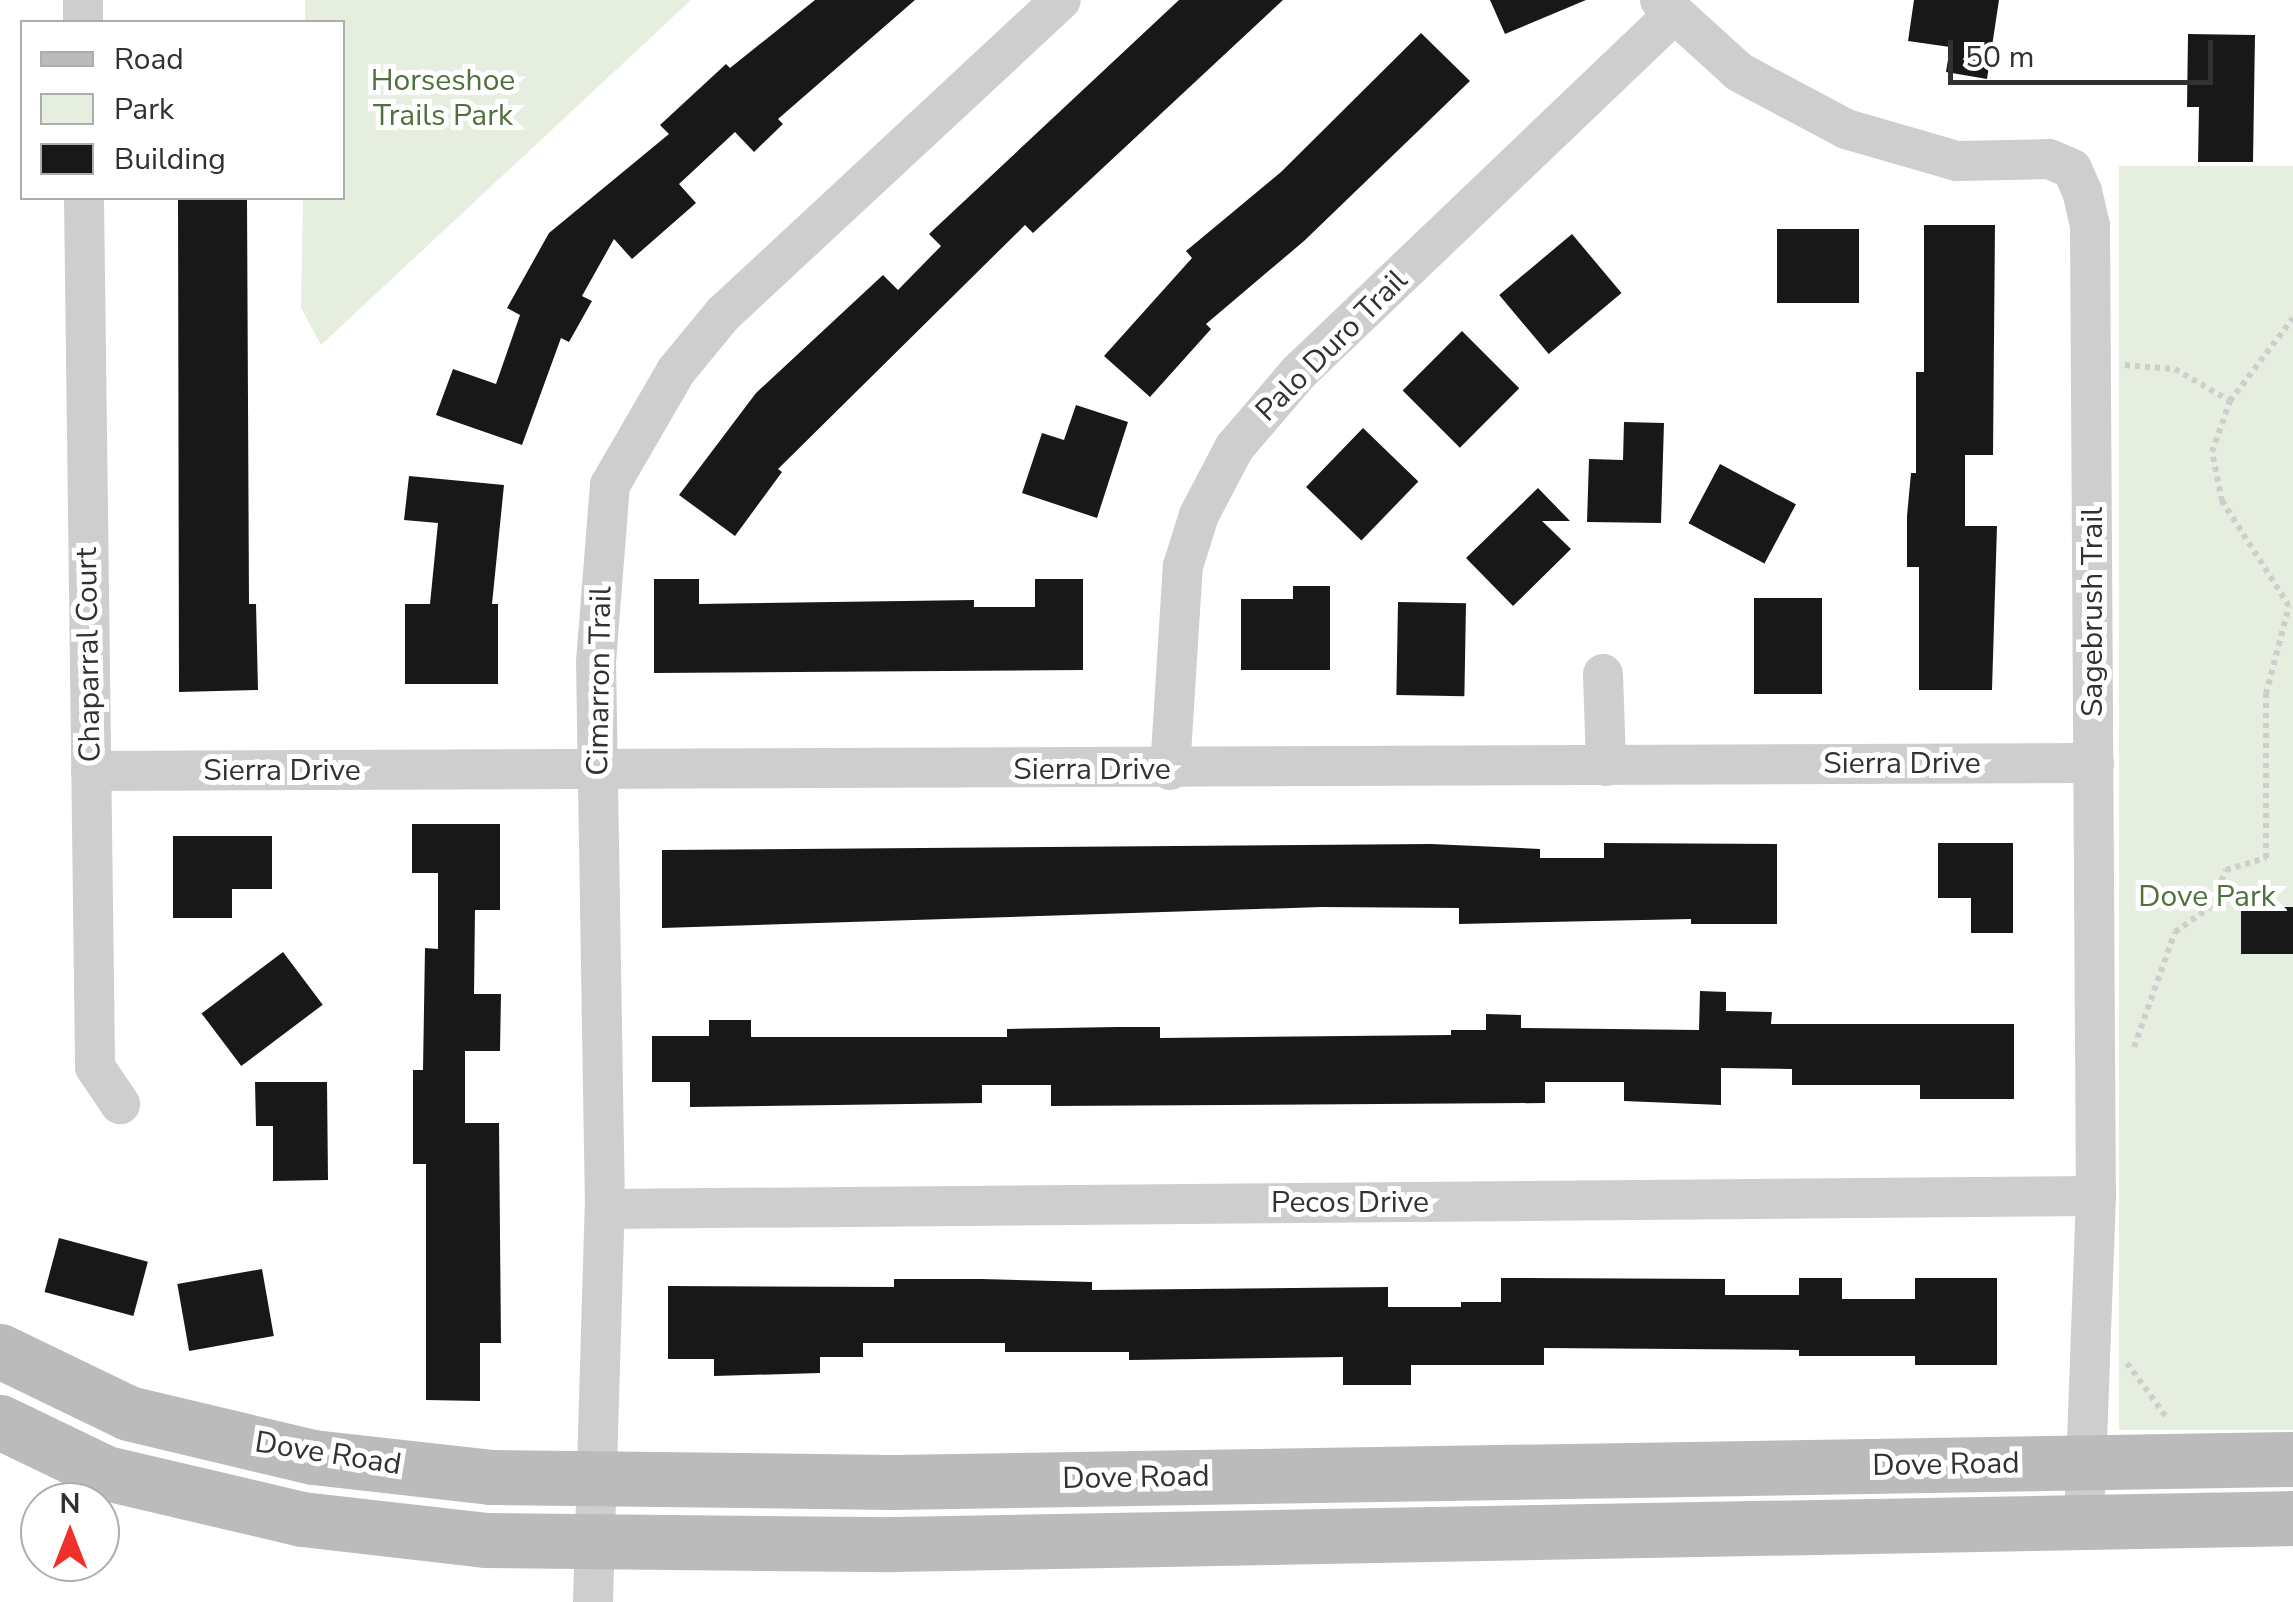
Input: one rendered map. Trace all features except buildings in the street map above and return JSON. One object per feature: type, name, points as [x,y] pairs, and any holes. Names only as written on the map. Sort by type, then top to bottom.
[{"type":"main road","name":"Dove Road","points":[[0,1351],[128,1413],[313,1457],[592,1482],[2293,1459]]},
{"type":"main road","name":"Dove Road","points":[[0,1422],[106,1473],[302,1519],[591,1544],[1858,1531],[2084,1520],[2293,1518]]},
{"type":"street","name":"Cimarron Trail","points":[[593,1602],[592,1482],[605,1210],[598,772],[604,520],[630,442],[724,314],[1061,0]]},
{"type":"street","name":"Sagebrush Trail","points":[[1667,8],[1739,72],[1846,129],[1957,161],[2048,160],[2072,169],[2090,225],[2096,1196],[2083,1463],[2084,1520]]},
{"type":"street","name":"Palo Duro Trail","points":[[1170,770],[1183,566],[1199,514],[1234,448],[1298,374],[1667,8]]},
{"type":"street","name":"Chaparral Court","points":[[84,200],[95,1067],[120,1104]]},
{"type":"street","points":[[1603,674],[1606,766]]},
{"type":"street","name":"Sierra Drive","points":[[90,771],[1170,770],[2094,763]]},
{"type":"street","name":"Pecos Drive","points":[[605,1210],[2096,1196]]},
{"type":"path","points":[[2129,1058],[2174,932],[2209,908],[2226,870],[2266,858],[2266,694],[2290,606],[2222,501],[2212,452],[2230,400],[2293,318]]},
{"type":"path","points":[[2091,362],[2176,369],[2230,400]]},
{"type":"path","points":[[2124,1352],[2174,1427]]},
{"type":"green space","name":"Horseshoe Trails Park","points":[[305,0],[691,0],[321,345],[301,308],[303,200],[345,200],[345,20],[305,20]]},
{"type":"green space","name":"Dove Park","points":[[2119,166],[2293,166],[2293,1430],[2119,1430]]}]
